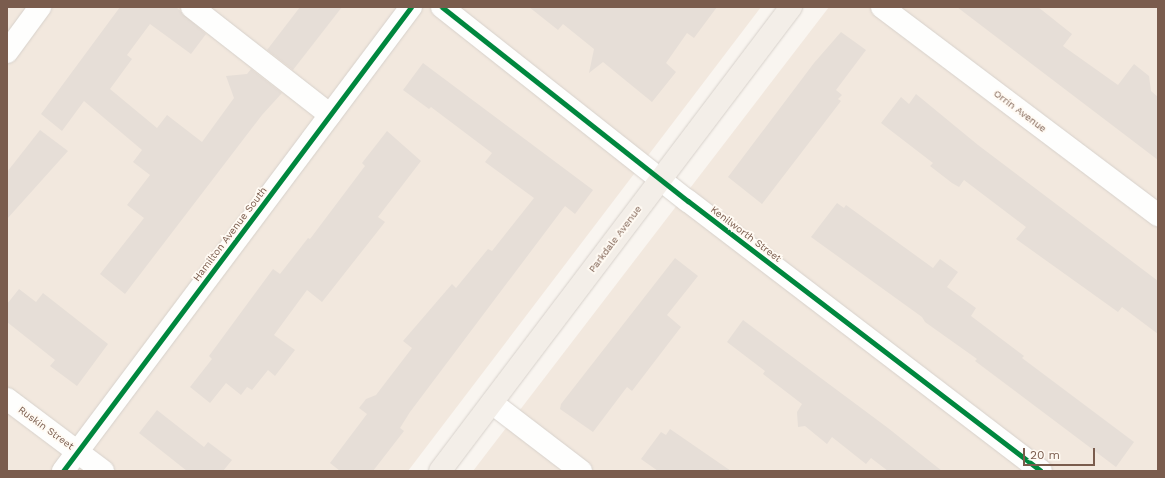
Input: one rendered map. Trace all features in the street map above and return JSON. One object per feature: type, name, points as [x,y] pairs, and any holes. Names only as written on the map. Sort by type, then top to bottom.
[{"type":"main road","name":"Parkdale Avenue","points":[[440,471],[790,7]]},
{"type":"street","points":[[7,52],[40,7]]},
{"type":"street","points":[[192,7],[330,115]]},
{"type":"street","name":"Hamilton Avenue South","points":[[63,471],[411,7]]},
{"type":"street","name":"Kenilworth Street","points":[[442,7],[660,179],[1041,471]]},
{"type":"street","name":"Orrin Avenue","points":[[882,7],[1158,215]]},
{"type":"street","name":"Ruskin Street","points":[[7,399],[103,471]]},
{"type":"street","points":[[492,403],[581,471]]},
{"type":"shaded area","points":[[7,7],[761,7],[408,471],[7,471]]},
{"type":"shaded area","points":[[829,7],[1158,7],[1158,471],[473,471]]},
{"type":"building","points":[[120,7],[176,7],[206,34],[191,54],[150,24],[127,55],[132,59],[110,89],[157,128],[167,115],[202,142],[234,98],[226,76],[247,74],[251,69],[282,93],[262,115],[125,294],[100,274],[144,218],[127,205],[150,175],[133,162],[142,150],[84,101],[62,131],[41,114]]},
{"type":"building","points":[[300,7],[342,7],[293,70],[267,50]]},
{"type":"building","points":[[529,7],[717,7],[694,38],[687,33],[666,63],[676,72],[652,102],[603,62],[589,73],[594,49],[563,24],[558,30]]},
{"type":"building","points":[[957,7],[1038,7],[1072,34],[1063,46],[1118,85],[1134,64],[1149,76],[1151,91],[1158,97],[1158,160]]},
{"type":"building","points":[[841,32],[866,50],[836,90],[842,95],[838,99],[841,101],[762,204],[728,177],[814,63]]},
{"type":"building","points":[[423,63],[593,190],[575,214],[565,206],[410,412],[400,428],[404,431],[373,471],[340,471],[330,463],[367,414],[359,408],[366,399],[376,395],[412,348],[403,341],[452,284],[456,288],[488,249],[492,251],[534,198],[485,162],[492,153],[431,107],[429,109],[403,90]]},
{"type":"building","points":[[916,94],[978,145],[1158,281],[1158,334],[1122,307],[1118,312],[1016,239],[1026,227],[964,180],[959,187],[952,183],[930,166],[933,163],[881,123],[901,97],[909,104]]},
{"type":"building","points":[[40,130],[68,151],[7,219],[7,172]]},
{"type":"building","points":[[387,131],[421,161],[378,217],[385,222],[322,302],[307,290],[274,335],[295,350],[275,376],[268,370],[252,390],[247,387],[241,395],[226,383],[210,403],[190,387],[212,359],[209,356],[273,269],[280,274],[308,238],[310,239],[365,166],[362,163]]},
{"type":"building","points":[[837,203],[844,208],[846,205],[933,268],[940,259],[958,272],[947,287],[976,308],[971,316],[1024,356],[1022,358],[1134,442],[1116,467],[975,361],[977,359],[925,322],[922,317],[811,237]]},
{"type":"building","points":[[675,258],[698,276],[667,315],[681,327],[632,391],[627,387],[593,432],[560,409],[561,404]]},
{"type":"building","points":[[19,289],[36,302],[43,293],[108,344],[77,386],[50,366],[55,360],[7,322],[7,304]]},
{"type":"building","points":[[743,320],[888,428],[942,471],[888,471],[871,458],[866,464],[832,437],[827,444],[805,426],[798,427],[797,412],[802,404],[763,374],[765,371],[727,342]]},
{"type":"building","points":[[157,410],[204,447],[208,442],[232,460],[223,471],[187,471],[139,433]]},
{"type":"building","points":[[670,429],[731,471],[658,471],[641,459],[661,432],[666,435]]},
{"type":"cycle path","points":[[63,471],[411,7]]},
{"type":"cycle path","points":[[442,7],[688,201],[1041,471]]}]
